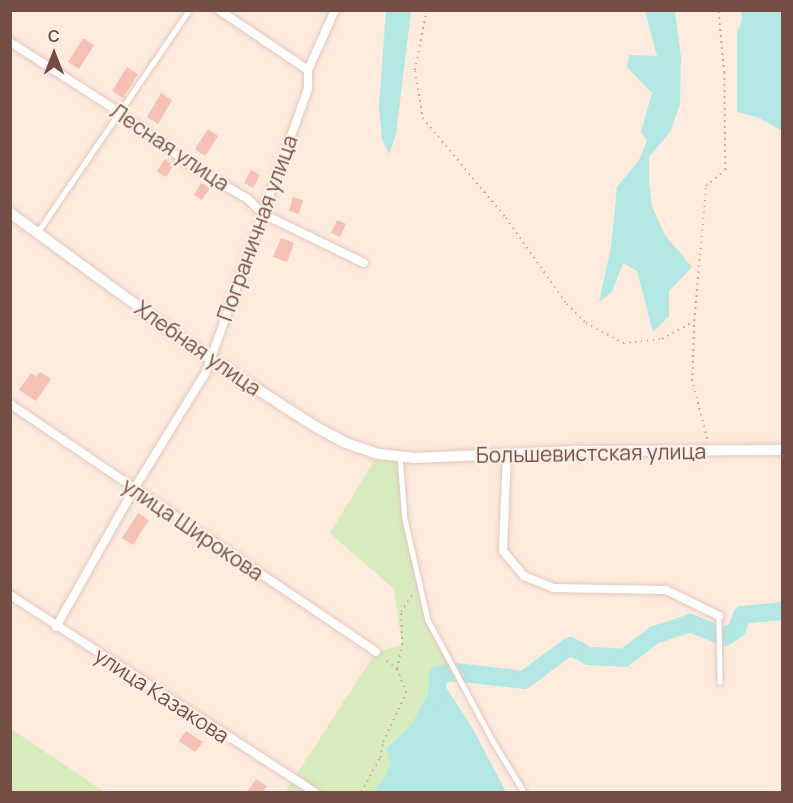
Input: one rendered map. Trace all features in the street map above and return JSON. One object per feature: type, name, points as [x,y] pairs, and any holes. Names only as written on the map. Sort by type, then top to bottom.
[{"type":"street","points":[[219,10],[308,70]]},
{"type":"street","name":"Пограничная улица","points":[[56,627],[134,489],[206,372],[308,88],[308,70],[335,10]]},
{"type":"street","name":"Лесная улица","points":[[10,42],[119,112],[193,167],[248,199],[263,214],[364,263]]},
{"type":"street","name":"Хлебная улица","points":[[10,213],[210,359],[346,443],[378,454],[400,456]]},
{"type":"street","name":"улица Широкова","points":[[10,404],[376,652]]},
{"type":"street","name":"Большевистская улица","points":[[400,456],[414,458],[507,454],[783,450]]},
{"type":"street","points":[[507,454],[503,551],[524,576],[553,588],[666,591],[718,616]]},
{"type":"street","name":"улица Казакова","points":[[10,595],[56,627],[314,792]]},
{"type":"lane","points":[[37,233],[189,10]]},
{"type":"lane","points":[[400,456],[405,519],[428,620],[494,743],[525,792]]},
{"type":"lane","points":[[718,616],[720,682]]},
{"type":"path","points":[[427,10],[415,71],[423,117],[506,218],[567,304],[586,323],[623,343],[662,339],[694,321]]},
{"type":"path","points":[[713,450],[703,432],[692,381],[694,321],[706,186],[725,170],[724,73],[718,10]]},
{"type":"path","points":[[396,670],[402,645],[401,612],[420,584]]},
{"type":"path","points":[[361,792],[380,759],[382,742],[406,693],[396,670],[376,652]]},
{"type":"green space","points":[[378,454],[400,456],[405,519],[428,620],[456,672],[438,675],[411,725],[386,747],[390,764],[385,776],[373,792],[285,792],[376,652],[402,645],[394,589],[330,533]]},
{"type":"green space","points":[[11,729],[105,792],[11,792]]},
{"type":"water","points":[[386,11],[411,11],[396,134],[389,154],[382,139],[379,107]]},
{"type":"water","points":[[645,11],[675,11],[681,58],[680,104],[670,132],[649,157],[649,183],[652,207],[665,235],[692,267],[669,291],[669,316],[653,332],[637,271],[623,263],[612,292],[599,302],[611,247],[617,187],[639,160],[647,141],[641,132],[652,93],[627,67],[629,55],[657,56]]},
{"type":"water","points":[[741,11],[782,11],[782,135],[781,130],[757,117],[737,112],[737,33],[742,20]]},
{"type":"water","points":[[438,675],[473,729],[506,792],[373,792],[385,776],[390,764],[386,748],[411,725]]},
{"type":"building","points":[[83,38],[94,45],[79,69],[68,62]]},
{"type":"building","points":[[127,67],[138,74],[123,98],[112,91]]},
{"type":"building","points":[[161,93],[172,100],[158,124],[147,117]]},
{"type":"building","points":[[208,129],[218,136],[205,156],[195,149]]},
{"type":"building","points":[[165,159],[174,165],[166,177],[157,171]]},
{"type":"building","points":[[251,170],[260,175],[253,188],[244,183]]},
{"type":"building","points":[[201,183],[210,188],[202,200],[194,195]]},
{"type":"building","points":[[293,197],[303,200],[299,214],[289,211]]},
{"type":"building","points":[[337,220],[346,224],[340,237],[331,233]]},
{"type":"building","points":[[281,238],[294,243],[287,262],[273,257]]},
{"type":"building","points":[[40,372],[51,379],[36,401],[19,390],[31,373],[36,377]]},
{"type":"building","points":[[138,513],[149,520],[133,545],[122,538]]},
{"type":"building","points":[[186,731],[203,742],[195,752],[179,741]]},
{"type":"building","points":[[256,779],[267,786],[263,792],[247,792]]},
{"type":"waterway","points":[[437,700],[438,675],[456,672],[524,680],[570,646],[589,656],[624,658],[654,635],[690,623],[725,637],[737,629],[742,615],[782,611]]}]
